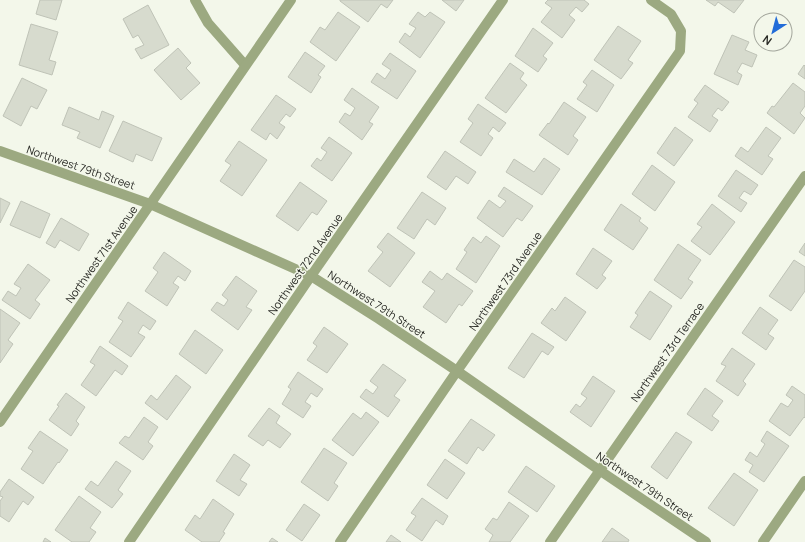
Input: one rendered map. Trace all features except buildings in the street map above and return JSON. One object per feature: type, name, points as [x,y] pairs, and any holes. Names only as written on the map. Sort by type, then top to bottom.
[{"type":"street","points":[[195,0],[208,23],[245,65]]},
{"type":"street","name":"Northwest 71st Avenue","points":[[0,422],[291,0]]},
{"type":"street","name":"Northwest 72nd Avenue","points":[[129,542],[311,276],[503,0]]},
{"type":"street","name":"Northwest 73rd Avenue","points":[[340,542],[680,51],[681,31],[671,14],[651,0]]},
{"type":"street","name":"Northwest 79th Street","points":[[0,151],[150,204],[311,276],[380,319],[706,542]]},
{"type":"street","name":"Northwest 73rd Terrace","points":[[550,542],[805,176]]},
{"type":"street","points":[[763,542],[805,481]]}]
